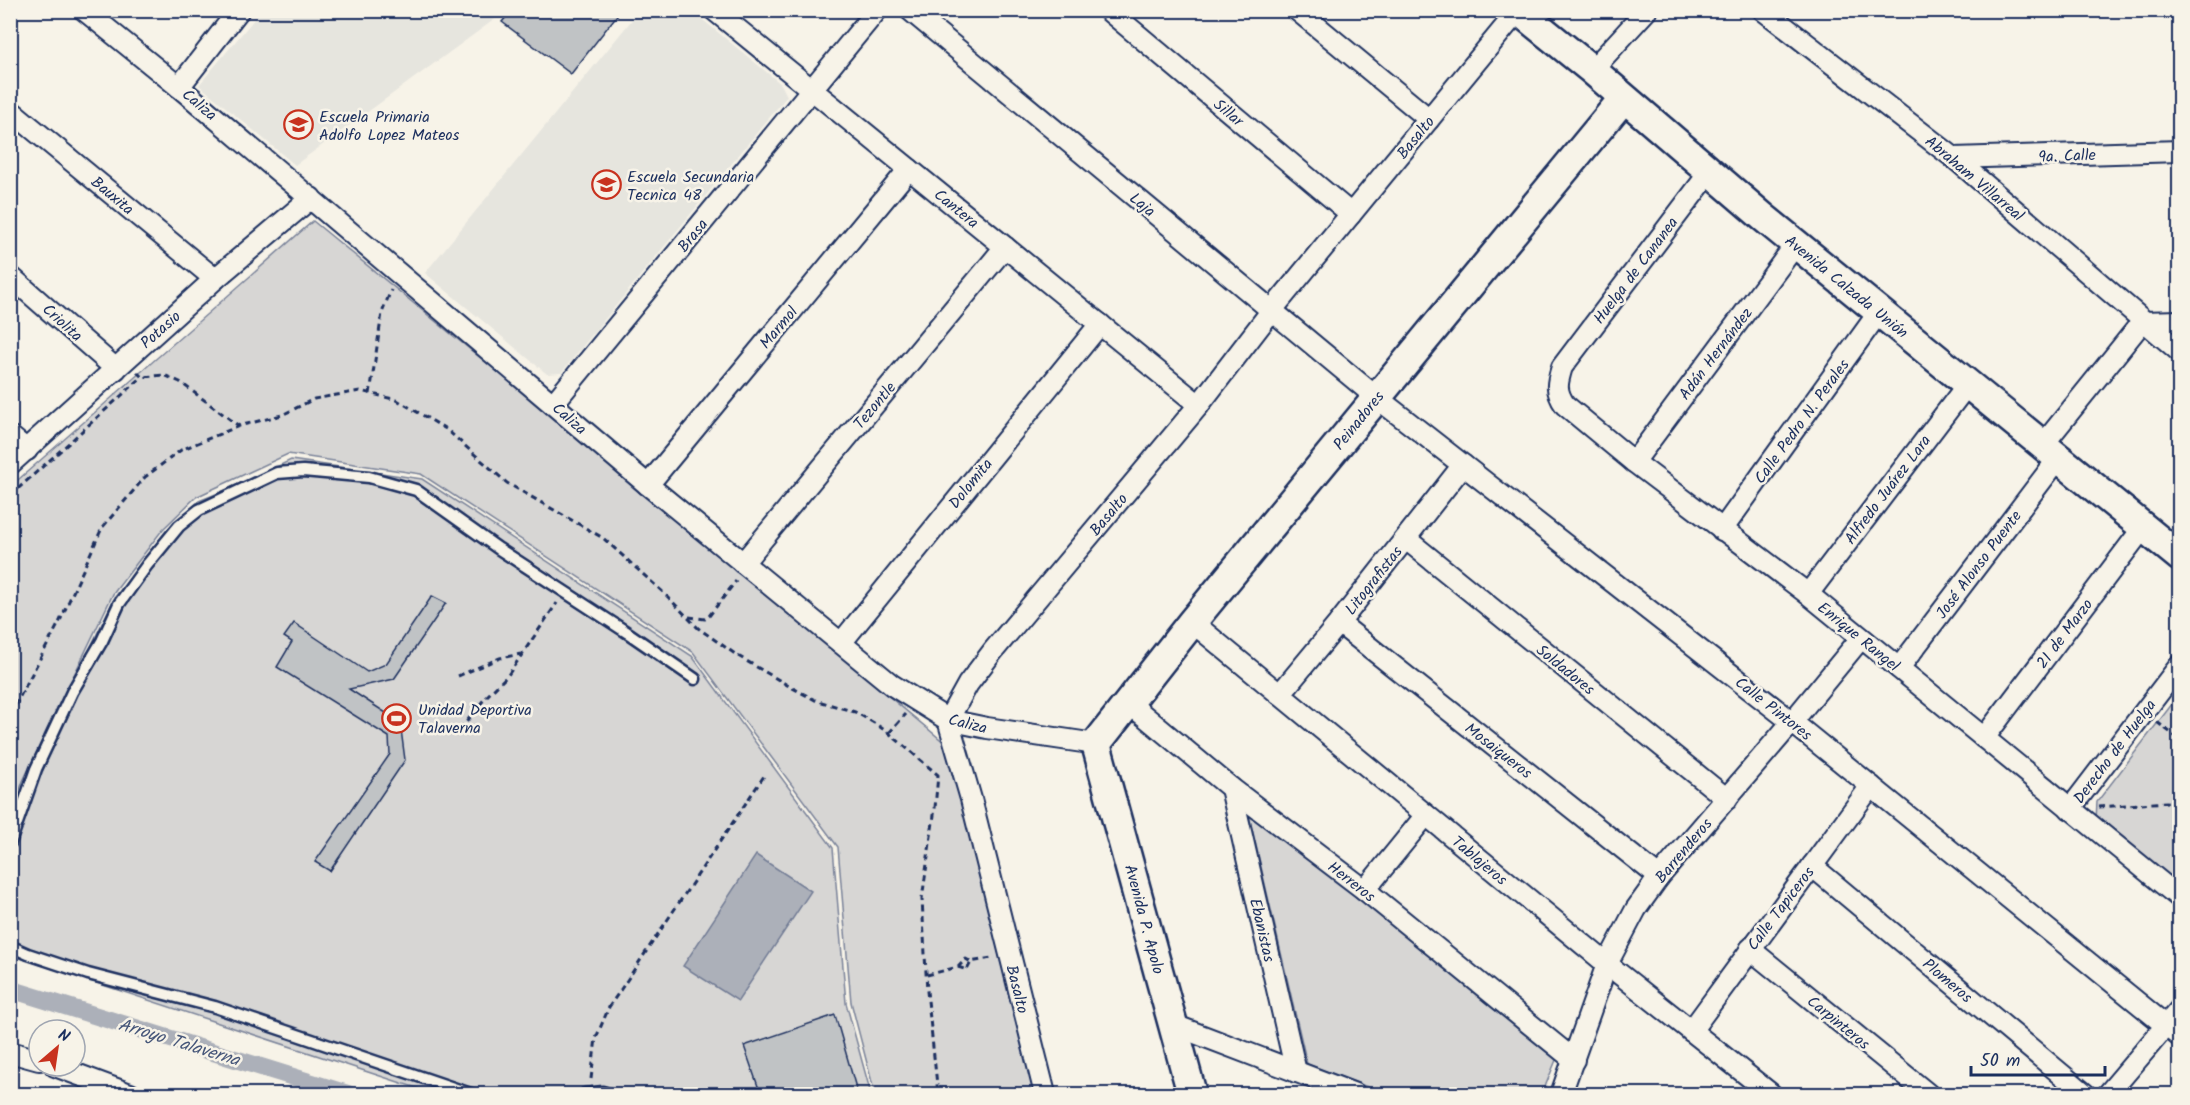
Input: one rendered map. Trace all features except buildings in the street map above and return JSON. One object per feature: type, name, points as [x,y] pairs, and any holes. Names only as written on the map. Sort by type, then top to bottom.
[{"type":"street","name":"Caliza","points":[[84,10],[311,198],[648,485],[892,685],[948,720],[1096,744]]},
{"type":"street","points":[[179,87],[239,10]]},
{"type":"street","name":"Brasa","points":[[553,404],[877,10]]},
{"type":"street","name":"Laja","points":[[910,10],[1376,397]]},
{"type":"street","name":"Sillar","points":[[1108,10],[1351,214]]},
{"type":"street","points":[[1298,10],[1429,119]]},
{"type":"street","points":[[1592,70],[1647,10]]},
{"type":"street","name":"Abraham Villarreal","points":[[1763,10],[1954,158],[2142,322],[2180,352]]},
{"type":"street","name":"Basalto","points":[[1045,1095],[971,799],[948,720],[968,684],[993,651],[1199,405],[1272,310],[1518,11]]},
{"type":"street","name":"Avenida Calzada Unión","points":[[1518,11],[1592,70],[1709,173],[2180,557]]},
{"type":"street","name":"Cantera","points":[[719,12],[811,90],[1199,405]]},
{"type":"street","name":"Peinadores","points":[[1096,744],[1130,704],[1192,622],[1623,99]]},
{"type":"street","name":"Bauxita","points":[[10,110],[215,279]]},
{"type":"street","name":"9a. Calle","points":[[1954,158],[2180,151]]},
{"type":"street","name":"Marmol","points":[[648,485],[909,169]]},
{"type":"street","name":"Huelga de Cananea","points":[[1562,367],[1709,173]]},
{"type":"street","name":"Potasio","points":[[10,464],[215,279],[311,198]]},
{"type":"street","name":"Adán Hernández","points":[[1634,462],[1796,244]]},
{"type":"street","name":"Tezontle","points":[[743,563],[1005,247]]},
{"type":"street","name":"Criolita","points":[[10,276],[116,369]]},
{"type":"street","name":"Calle Pedro N. Perales","points":[[1722,530],[1879,312]]},
{"type":"street","points":[[2142,322],[2180,321]]},
{"type":"street","name":"José Alonso Puente","points":[[1899,668],[2142,322]]},
{"type":"street","name":"Dolomita","points":[[841,643],[1100,324]]},
{"type":"street","name":"Enrique Rangel","points":[[1562,367],[1557,384],[1558,394],[1565,405],[1634,462],[1808,594],[2180,898]]},
{"type":"street","name":"Alfredo Juárez Lara","points":[[1808,594],[1967,385]]},
{"type":"street","name":"Calle Pintores","points":[[1376,397],[1792,722],[2173,1031]]},
{"type":"street","points":[[10,436],[27,450]]},
{"type":"street","name":"Litografistas","points":[[1280,694],[1340,623],[1463,465]]},
{"type":"street","name":"21 de Marzo","points":[[1984,738],[2143,528]]},
{"type":"street","name":"Soldadores","points":[[1406,538],[1727,799]]},
{"type":"street","name":"Tablajeros","points":[[1192,622],[1607,964],[1771,1095]]},
{"type":"street","name":"Mosaiqueros","points":[[1340,623],[1659,876]]},
{"type":"street","name":"Barrenderos","points":[[1561,1095],[1607,964],[1636,909],[1659,876],[1727,799],[1861,638]]},
{"type":"street","name":"Derecho de Huelga","points":[[2070,808],[2180,665]]},
{"type":"street","name":"Herreros","points":[[1130,704],[1231,788],[1365,890],[1574,1060]]},
{"type":"street","name":"Avenida P. Apolo","points":[[1096,744],[1192,1095]]},
{"type":"street","name":"Calle Tapiceros","points":[[1691,1031],[1871,786]]},
{"type":"street","name":"Ebanistas","points":[[1231,788],[1296,1072]]},
{"type":"street","points":[[1365,890],[1426,815]]},
{"type":"street","name":"Plomeros","points":[[1812,866],[2085,1095]]},
{"type":"street","name":"Carpinteros","points":[[1750,949],[1928,1095]]},
{"type":"street","points":[[2108,1095],[2173,1031],[2180,1009]]},
{"type":"street","points":[[1174,1025],[1355,1095]]},
{"type":"street","points":[[10,1052],[27,1056]]},
{"type":"street","points":[[75,1078],[92,1088],[130,1095]]},
{"type":"lane","points":[[10,843],[36,769],[72,692],[102,641],[119,604],[179,526],[199,510],[277,473],[303,471],[369,477],[416,490],[499,549],[695,679]]},
{"type":"lane","points":[[10,946],[88,974],[216,1007],[471,1095]]},
{"type":"lane","points":[[587,1094],[603,1092],[609,1095]]},
{"type":"path","points":[[370,394],[382,313],[390,292],[402,275]]},
{"type":"path","points":[[10,496],[142,377]]},
{"type":"path","points":[[10,715],[59,623],[102,528],[145,477],[181,450],[239,426]]},
{"type":"path","points":[[687,617],[705,619],[709,616],[736,581],[743,563]]},
{"type":"path","points":[[460,730],[486,697],[508,675],[564,591]]},
{"type":"path","points":[[458,676],[500,658],[523,654]]},
{"type":"path","points":[[889,733],[917,702]]},
{"type":"path","points":[[2144,712],[2180,740]]},
{"type":"path","points":[[587,1094],[596,1038],[609,1007],[766,773]]},
{"type":"path","points":[[2070,808],[2180,801]]},
{"type":"path","points":[[927,975],[958,967],[966,959],[971,962],[1010,955]]},
{"type":"path","points":[[958,967],[968,970],[971,962]]},
{"type":"shaded area","name":"Escuela Secundaria Tecnica 48","points":[[640,10],[692,11],[781,84],[787,96],[561,373],[547,374],[425,273]]},
{"type":"shaded area","name":"Escuela Primaria Adolfo Lopez Mateos","points":[[261,11],[506,11],[295,165],[199,85]]},
{"type":"shaded area","points":[[313,221],[609,463],[946,744],[1040,1094],[875,1094],[851,1002],[838,847],[693,652],[421,474],[288,454],[196,497],[163,529],[113,594],[23,781],[11,815],[11,486]]},
{"type":"shaded area","name":"Unidad Deportiva Talaverna","points":[[291,460],[422,479],[692,656],[833,848],[846,1003],[871,1094],[435,1094],[11,955],[11,824],[26,780],[115,597],[166,531],[199,501]]},
{"type":"shaded area","points":[[2179,695],[2179,886],[2096,820],[2097,802]]},
{"type":"shaded area","points":[[1247,807],[1556,1060],[1542,1094],[1386,1094],[1307,1064]]},
{"type":"shaded area","points":[[756,855],[811,891],[738,1001],[683,966]]},
{"type":"waterway","name":"Arroyo Talaverna","points":[[10,989],[348,1094]]},
{"type":"place","name":"Escuela Primaria Adolfo Lopez Mateos","points":[[298,125]]},
{"type":"place","name":"Escuela Secundaria Tecnica 48","points":[[606,185]]},
{"type":"place","name":"Unidad Deportiva Talaverna","points":[[397,718]]}]
